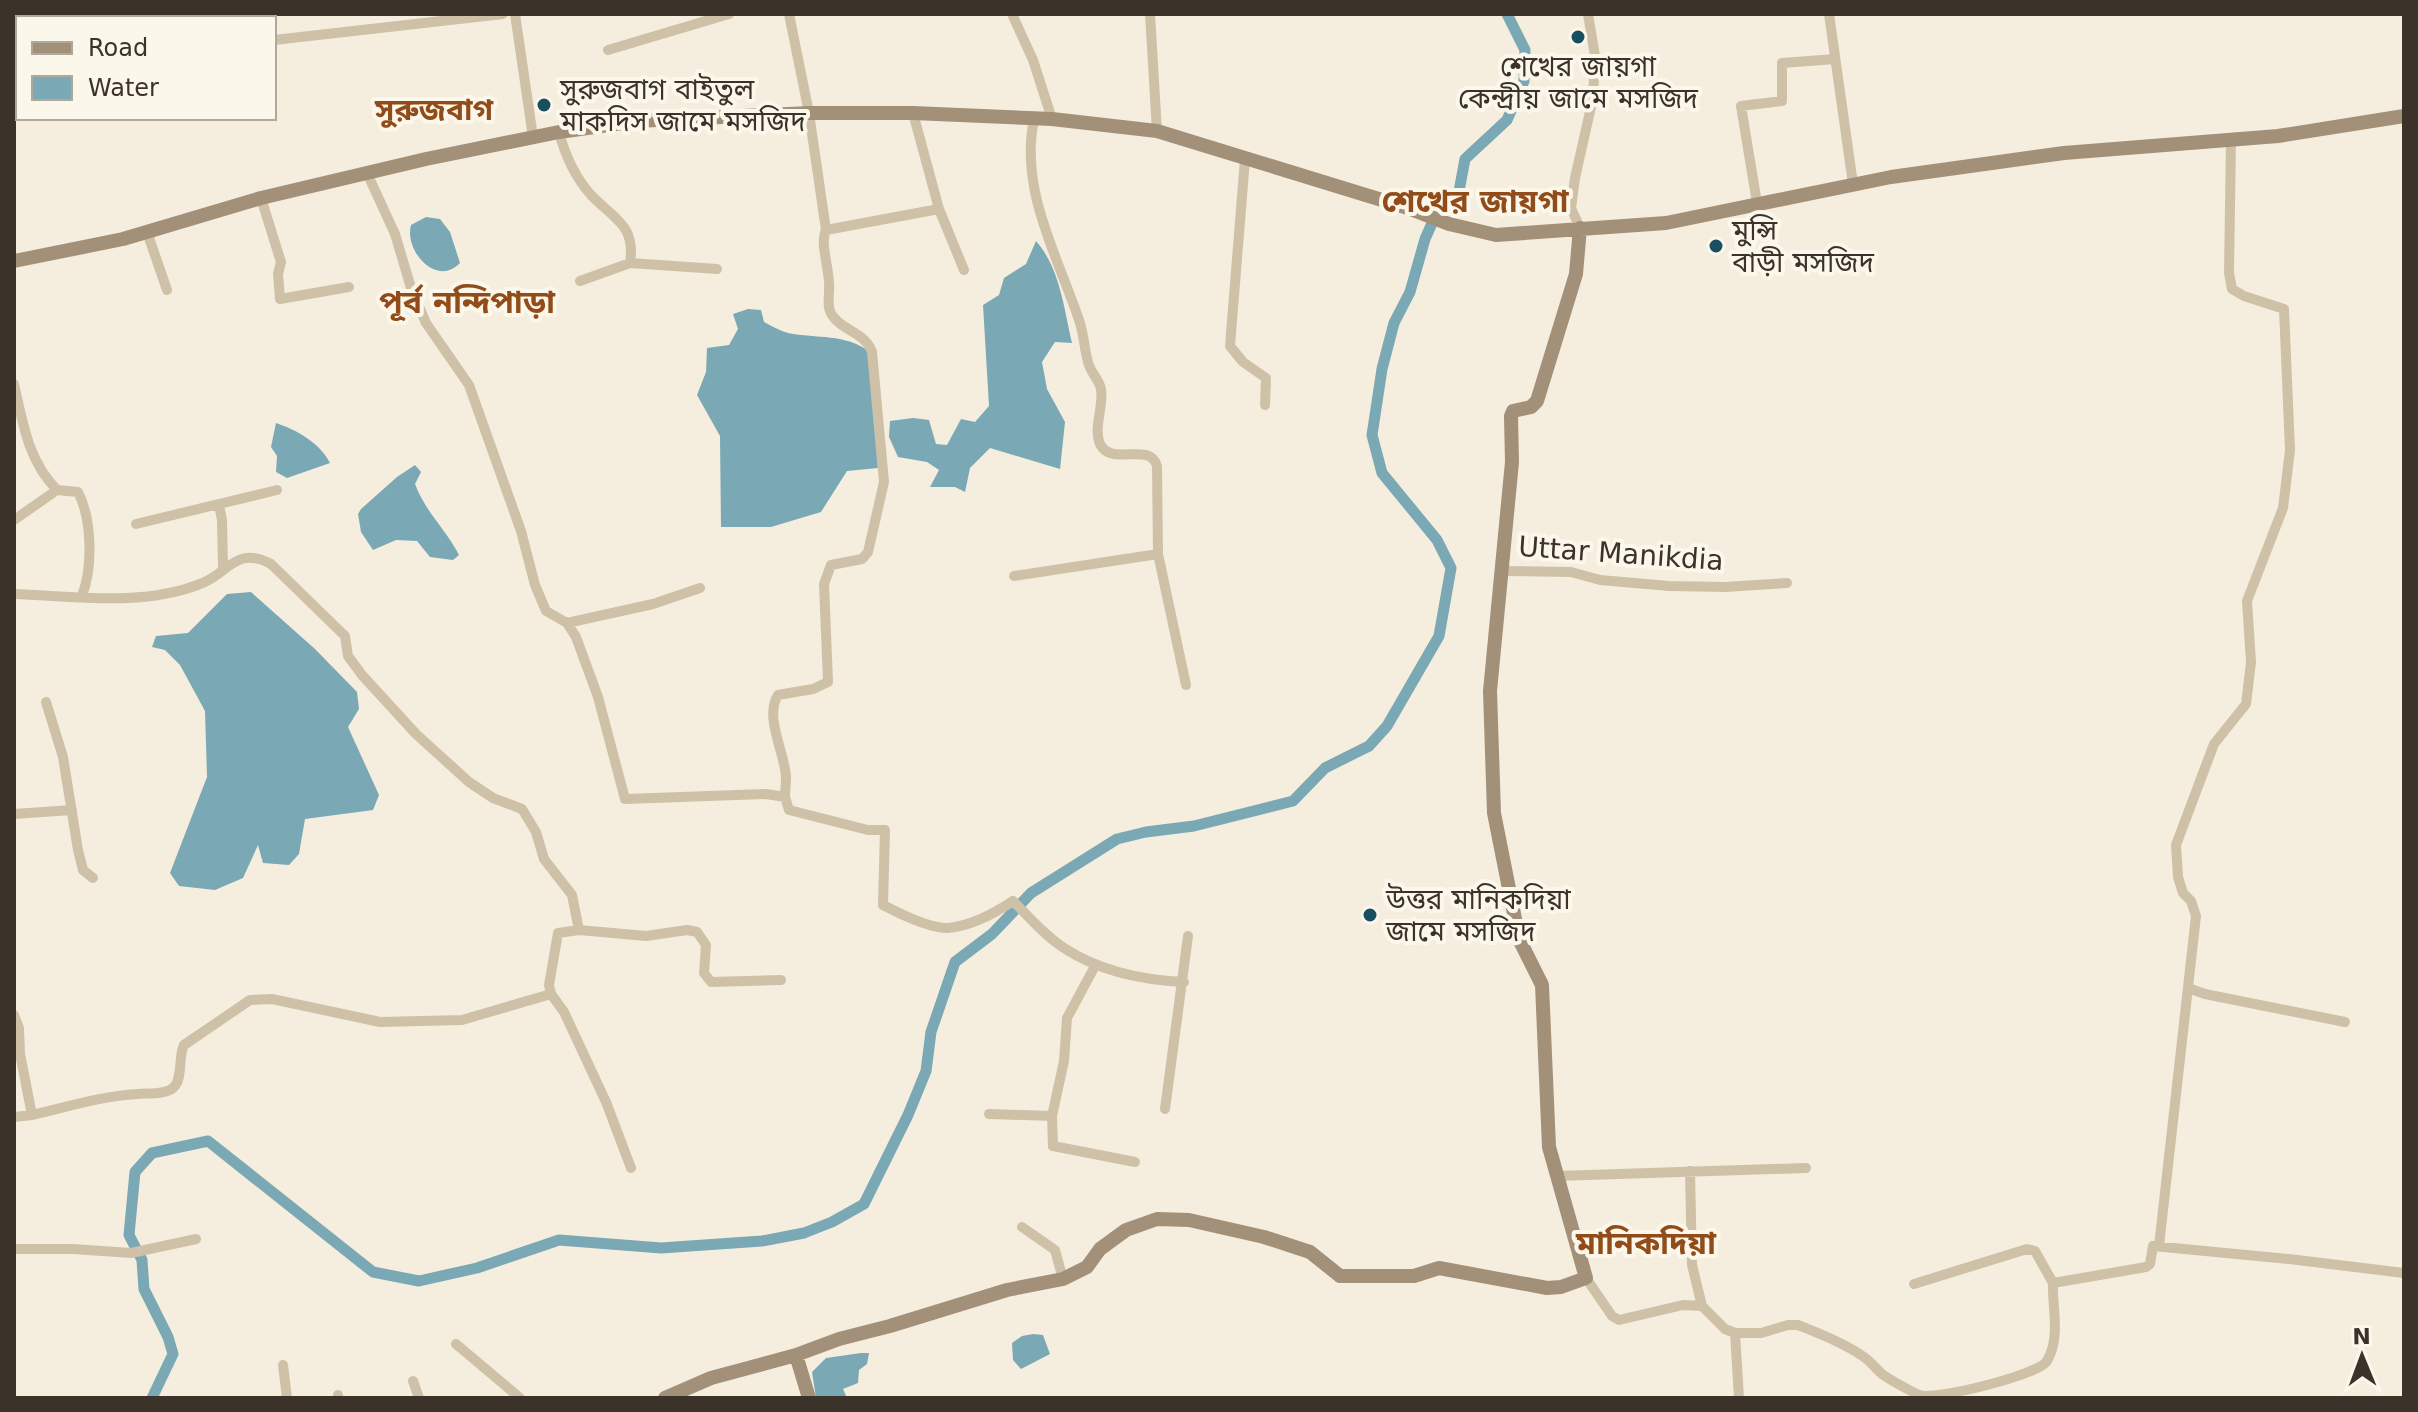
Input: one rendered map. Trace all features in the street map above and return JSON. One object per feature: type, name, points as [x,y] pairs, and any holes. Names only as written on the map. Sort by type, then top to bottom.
[{"type":"main road","points":[[14,261],[147,232],[261,198],[367,173],[533,137],[637,121],[809,113],[913,113],[1052,119],[1157,131],[1408,208],[1449,224],[1496,235],[1666,223],[1853,184],[2064,153],[2278,136],[2404,116]]},
{"type":"main road","points":[[1501,571],[1512,462],[1511,416],[1513,411],[1531,407],[1537,401],[1576,274],[1580,228]]},
{"type":"main road","name":"Uttar Manikdia","points":[[1501,571],[1490,691],[1494,813],[1519,939],[1542,985],[1549,1147],[1586,1278]]},
{"type":"main road","points":[[665,1398],[711,1378],[796,1355],[839,1339],[1007,1290],[1063,1279],[1087,1267],[1100,1249],[1126,1230],[1157,1219],[1189,1220],[1264,1237],[1310,1252],[1340,1276],[1414,1276],[1439,1268],[1547,1288],[1561,1287],[1586,1278]]},
{"type":"main road","points":[[796,1355],[809,1398]]},
{"type":"street","points":[[276,40],[503,14]]},
{"type":"street","points":[[515,14],[533,137]]},
{"type":"street","points":[[608,50],[729,14]]},
{"type":"street","points":[[789,14],[809,113],[826,230],[823,236],[830,278],[829,310],[833,318],[863,338],[872,352],[884,482],[868,552],[862,559],[831,565],[824,584],[828,682],[813,689],[778,695],[774,701],[789,810],[868,830],[885,830],[883,905],[902,915],[946,928],[975,921],[1013,901],[1061,947],[1095,966],[1159,981],[1184,982]]},
{"type":"street","points":[[1012,14],[1033,60],[1052,119]]},
{"type":"street","points":[[1150,14],[1157,131]]},
{"type":"street","points":[[1580,228],[1571,208],[1577,164],[1593,98],[1595,56],[1588,14]]},
{"type":"street","points":[[1829,14],[1853,184]]},
{"type":"street","points":[[1757,203],[1741,106],[1782,101],[1782,63],[1835,59]]},
{"type":"street","points":[[913,113],[939,209],[964,270]]},
{"type":"street","points":[[1034,120],[1031,155],[1040,215],[1080,321],[1088,363],[1101,388],[1098,436],[1101,447],[1107,452],[1149,455],[1155,459],[1158,554],[1186,685]]},
{"type":"street","points":[[559,132],[573,170],[590,194],[630,236],[630,263]]},
{"type":"street","points":[[2159,1246],[2196,916],[2178,877],[2176,845],[2214,744],[2246,704],[2251,662],[2247,601],[2283,508],[2290,450],[2284,309],[2232,289],[2229,273],[2231,139]]},
{"type":"street","points":[[1245,159],[1230,346],[1243,362],[1266,378],[1265,405]]},
{"type":"street","points":[[367,173],[395,234],[411,288],[426,323],[469,385],[546,611],[567,623],[576,637],[598,697],[625,799],[766,794],[785,797]]},
{"type":"street","points":[[261,198],[281,262],[278,274],[280,299],[349,287]]},
{"type":"street","points":[[826,230],[939,209]]},
{"type":"street","points":[[147,232],[167,290]]},
{"type":"street","points":[[580,281],[630,263],[717,269]]},
{"type":"street","points":[[14,384],[30,451],[42,475],[57,490],[78,492],[88,515],[87,583],[82,596]]},
{"type":"street","points":[[14,520],[57,490]]},
{"type":"street","points":[[136,524],[277,490]]},
{"type":"street","points":[[219,505],[223,567]]},
{"type":"street","points":[[1014,576],[1158,554]]},
{"type":"street","points":[[14,594],[155,596],[202,584],[223,567],[247,556],[261,558],[271,564],[345,636],[348,656],[416,734],[469,782],[493,798],[522,809],[536,832],[544,859],[572,895],[579,930]]},
{"type":"street","name":"Uttar Manikdia","points":[[1501,571],[1571,572],[1600,580],[1669,586],[1725,587],[1787,583]]},
{"type":"street","points":[[567,623],[653,604],[700,588]]},
{"type":"street","points":[[46,702],[63,757],[83,870],[93,878]]},
{"type":"street","points":[[14,814],[72,810]]},
{"type":"street","points":[[631,1168],[606,1102],[564,1012],[551,994],[549,985],[558,933],[579,930],[646,936],[687,930],[697,932],[706,945],[704,973],[711,982],[781,980]]},
{"type":"street","points":[[1165,1109],[1188,936]]},
{"type":"street","points":[[1095,966],[1067,1018],[1064,1061],[1052,1116],[1053,1146],[1135,1162]]},
{"type":"street","points":[[2188,988],[2345,1022]]},
{"type":"street","points":[[14,1117],[117,1095],[166,1091],[174,1087],[177,1080],[180,1052],[184,1045],[250,1000],[272,999],[380,1022],[462,1020],[551,994]]},
{"type":"street","points":[[14,1015],[19,1028],[20,1054],[32,1115]]},
{"type":"street","points":[[989,1114],[1052,1116]]},
{"type":"street","points":[[1557,1176],[1806,1168]]},
{"type":"street","points":[[1690,1171],[1692,1265],[1702,1306],[1725,1329],[1735,1333],[1761,1333],[1798,1325],[1862,1355],[1885,1376],[1923,1397],[2005,1379],[2043,1365],[2048,1358],[2056,1325],[2053,1283],[2035,1251],[2027,1249],[1914,1284]]},
{"type":"street","points":[[1022,1227],[1055,1250],[1063,1279]]},
{"type":"street","points":[[14,1249],[131,1253],[196,1239]]},
{"type":"street","points":[[2053,1283],[2146,1267],[2150,1264],[2153,1246],[2404,1273]]},
{"type":"street","points":[[1586,1278],[1612,1316],[1619,1320],[1666,1308],[1702,1306]]},
{"type":"street","points":[[1735,1333],[1739,1398]]},
{"type":"street","points":[[456,1344],[520,1398]]},
{"type":"street","points":[[283,1365],[287,1398]]},
{"type":"street","points":[[413,1381],[419,1398]]},
{"type":"water","points":[[426,217],[440,219],[450,232],[460,263],[451,270],[432,269],[417,255],[412,245],[411,225]]},
{"type":"water","points":[[1036,241],[1056,276],[1072,343],[1055,342],[1042,362],[1047,389],[1065,422],[1060,469],[990,448],[970,468],[965,492],[955,487],[930,487],[939,470],[927,462],[898,457],[889,437],[890,421],[913,418],[929,420],[936,444],[947,445],[961,419],[975,422],[989,406],[983,305],[999,295],[1004,278],[1026,264]]},
{"type":"water","points":[[748,309],[761,310],[764,322],[785,332],[841,339],[870,352],[878,468],[847,471],[821,512],[771,527],[721,527],[720,436],[697,395],[706,372],[707,348],[729,345],[738,329],[733,314]]},
{"type":"water","points":[[276,423],[307,438],[330,463],[287,478],[276,472],[277,456],[271,447]]},
{"type":"water","points":[[415,465],[421,472],[415,484],[419,494],[459,555],[453,560],[430,557],[417,541],[396,540],[373,550],[361,532],[358,514],[361,509]]},
{"type":"water","points":[[251,592],[315,649],[357,692],[359,709],[348,727],[379,795],[373,810],[305,819],[299,854],[289,865],[263,863],[258,845],[243,878],[215,890],[179,886],[170,873],[207,777],[205,711],[180,665],[165,650],[152,647],[156,636],[188,633],[227,594]]},
{"type":"water","points":[[1043,1335],[1050,1354],[1021,1369],[1013,1360],[1012,1343],[1022,1336]]},
{"type":"water","points":[[869,1353],[867,1364],[859,1370],[858,1383],[843,1389],[847,1398],[816,1398],[812,1372],[826,1358]]},
{"type":"waterway","points":[[152,1398],[173,1354],[144,1289],[142,1260],[129,1235],[135,1172],[152,1153],[208,1141],[373,1272],[419,1281],[477,1268],[559,1240],[661,1248],[762,1241],[804,1233],[864,1204],[926,1071],[931,1032],[955,962],[992,934],[1031,893],[1117,839],[1194,826],[1293,801],[1325,768],[1369,746],[1387,726],[1439,636],[1451,568],[1437,540],[1382,473],[1372,435],[1382,369],[1394,323],[1410,292],[1433,221],[1457,202],[1465,159],[1507,120],[1524,81],[1525,50],[1507,14]]},
{"type":"place","name":"শেখের জায়গা কেন্দ্রীয় জামে মসজিদ","points":[[1578,37]]},
{"type":"place","name":"সুরুজবাগ বাইতুল মাকদিস জামে মসজিদ","points":[[544,105]]},
{"type":"place","name":"মুন্সি বাড়ী মসজিদ","points":[[1716,246]]},
{"type":"place","name":"উত্তর মানিকদিয়া জামে মসজিদ","points":[[1370,915]]},
{"type":"district","name":"সুরুজবাগ","points":[[434,110]]},
{"type":"district","name":"শেখের জায়গা","points":[[1475,201]]},
{"type":"district","name":"পূর্ব নন্দিপাড়া","points":[[467,302]]},
{"type":"district","name":"মানিকদিয়া","points":[[1646,1243]]}]
